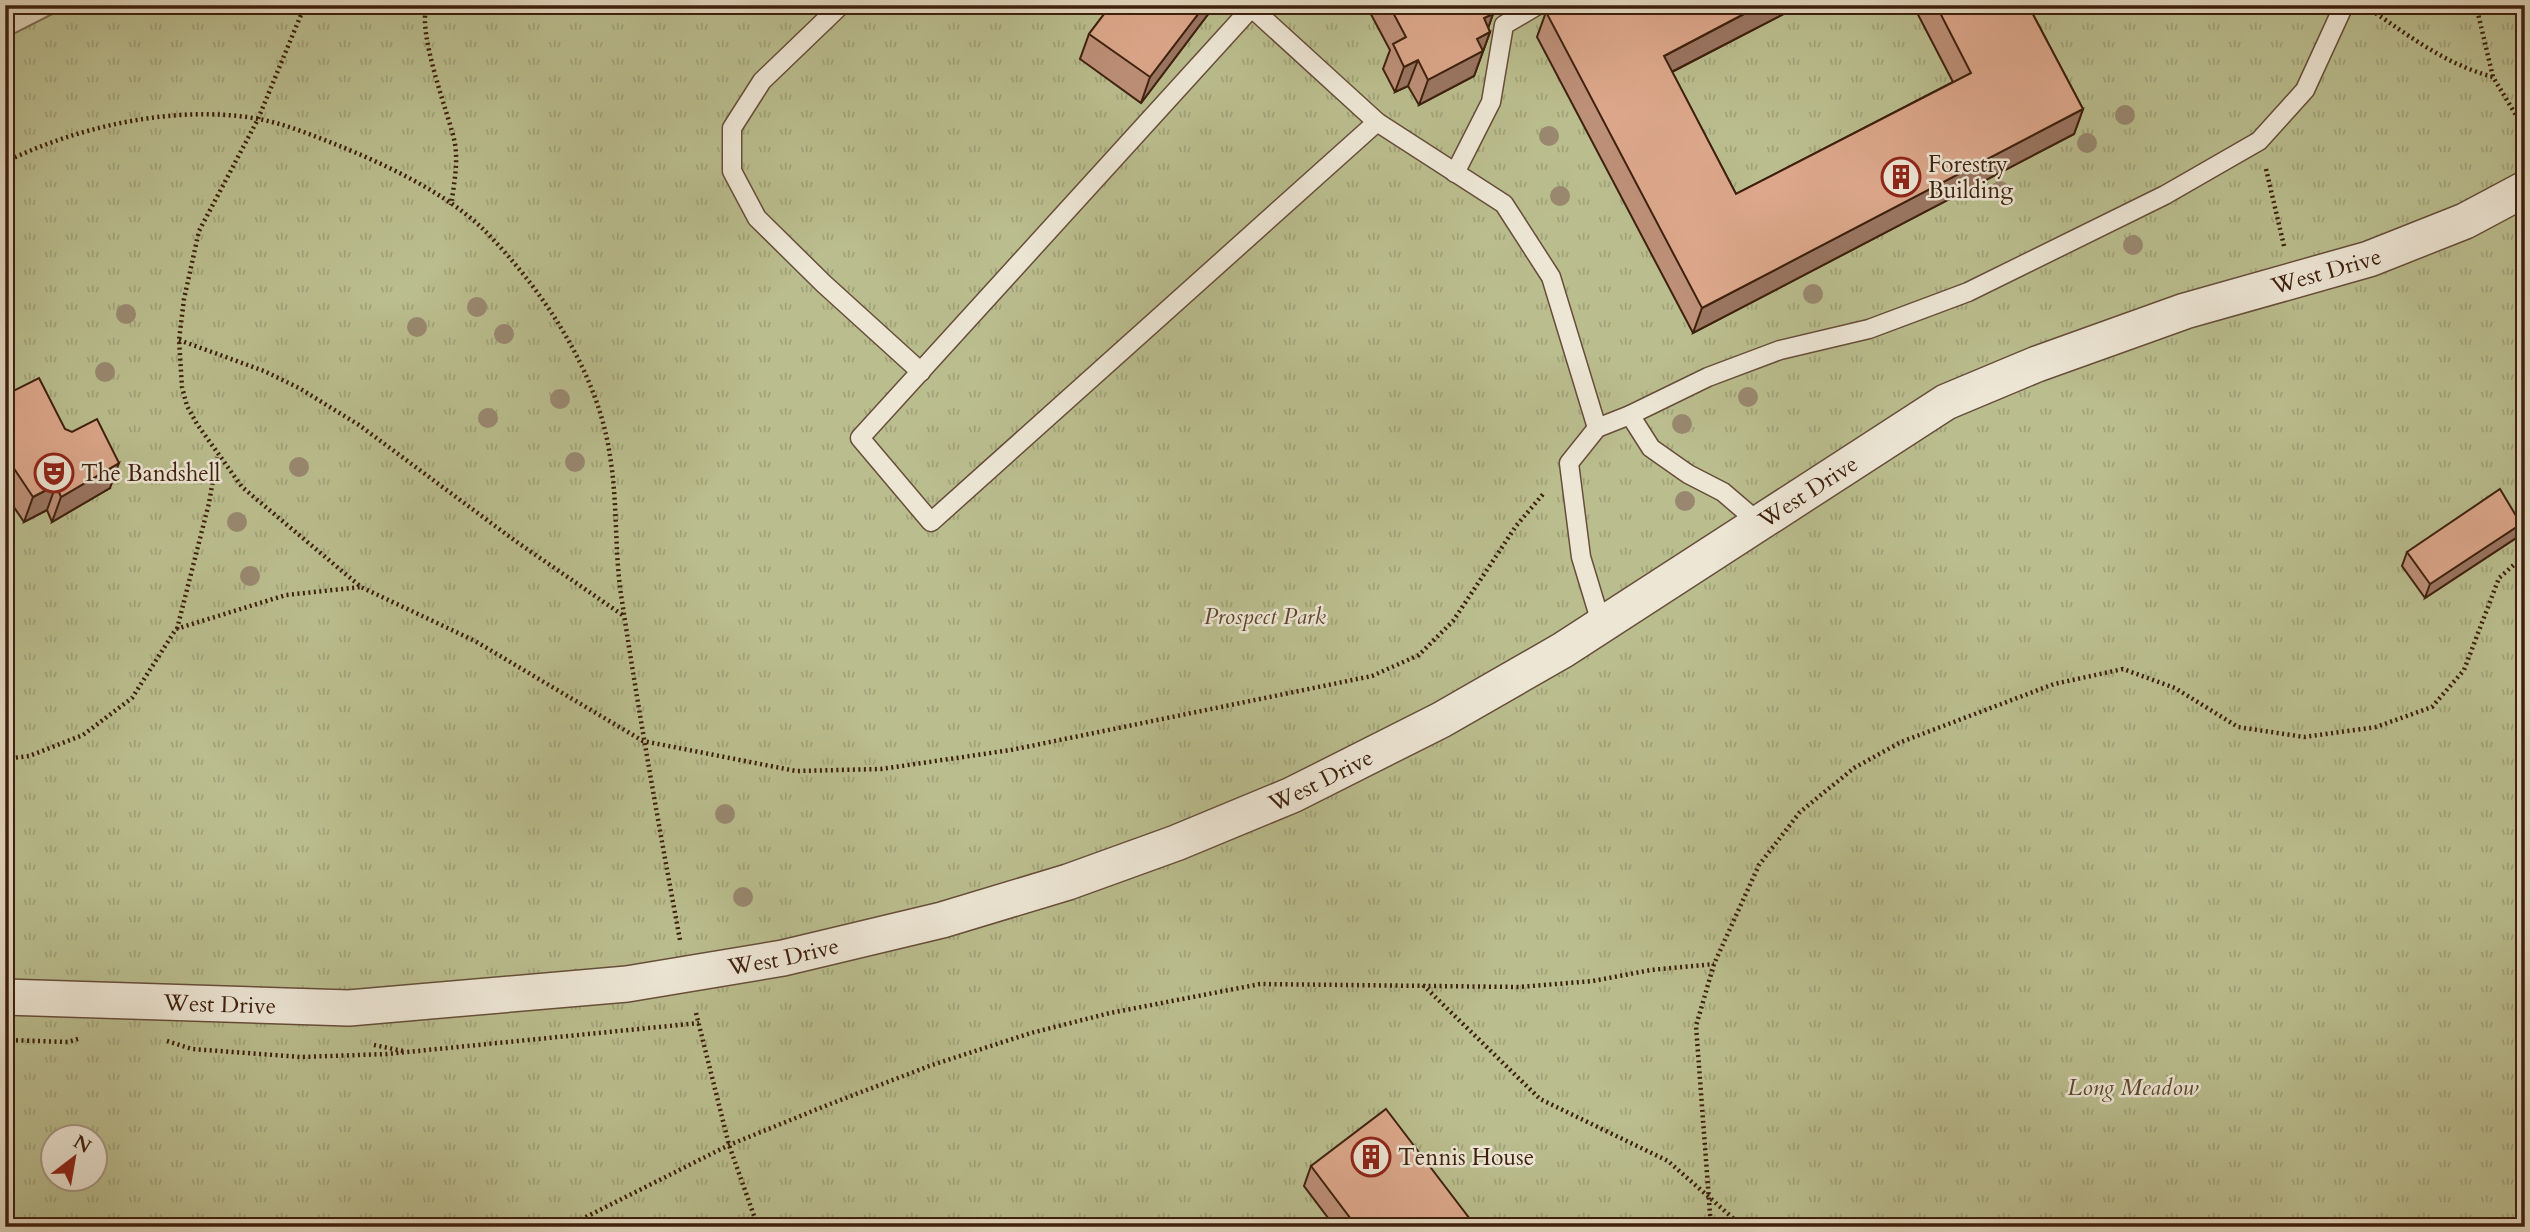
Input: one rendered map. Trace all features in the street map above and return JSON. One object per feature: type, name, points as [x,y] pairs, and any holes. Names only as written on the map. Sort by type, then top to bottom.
[{"type":"street","name":"West Drive","points":[[5,997],[349,1009],[627,984],[783,958],[942,920],[1068,882],[1189,838],[1292,796],[1441,720],[1522,675],[1946,402],[2037,364],[2185,311],[2369,259],[2465,221],[2525,189]]},
{"type":"lane","points":[[841,5],[762,81],[732,128],[732,171],[757,218],[824,284],[921,372]]},
{"type":"lane","points":[[1455,173],[1491,102],[1504,25],[1538,5]]},
{"type":"lane","points":[[1601,623],[1581,557],[1569,463],[1597,428],[1708,377],[1780,350],[1869,328],[1968,292],[2165,195],[2259,141],[2305,90],[2344,5]]},
{"type":"lane","points":[[1377,122],[932,522],[860,438],[1253,7],[1377,122],[1504,204],[1551,277],[1597,428]]},
{"type":"lane","points":[[1630,415],[1651,448],[1688,474],[1723,492],[1758,522]]},
{"type":"path","points":[[305,5],[258,119],[199,231],[184,299],[179,340],[187,407],[218,456],[242,487],[361,587],[475,641],[643,741],[796,771],[881,769],[1011,750],[1372,676],[1419,655],[1453,621],[1516,526],[1569,463]]},
{"type":"path","points":[[427,5],[424,13],[432,58],[444,111],[455,141],[451,205]]},
{"type":"path","points":[[2364,5],[2425,49],[2466,70],[2493,77]]},
{"type":"path","points":[[2476,5],[2493,77],[2525,130]]},
{"type":"path","points":[[5,162],[84,132],[163,114],[258,119],[312,135],[376,161],[451,205],[483,230],[540,295],[585,377],[599,412],[610,456],[615,560],[643,741],[681,945]]},
{"type":"path","points":[[2259,141],[2292,280]]},
{"type":"path","points":[[179,340],[264,370],[359,425],[514,540],[624,616]]},
{"type":"path","points":[[5,759],[29,756],[83,735],[132,698],[176,629],[209,503],[218,456]]},
{"type":"path","points":[[1711,1227],[1696,1026],[1714,964],[1759,864],[1800,812],[1854,768],[1901,741],[2054,684],[2123,669],[2175,688],[2238,727],[2304,737],[2376,727],[2432,707],[2465,670],[2499,578],[2525,555]]},
{"type":"path","points":[[176,629],[286,595],[361,587]]},
{"type":"path","points":[[566,1227],[729,1145],[932,1065],[1031,1033],[1110,1013],[1260,984],[1519,987],[1593,981],[1651,970],[1714,964]]},
{"type":"path","points":[[1423,984],[1540,1099],[1668,1161],[1743,1227]]},
{"type":"path","points":[[696,1013],[729,1145],[758,1227]]},
{"type":"green space","name":"Prospect Park","points":[[70,5],[2525,5],[2525,1227],[5,1227],[5,38]]},
{"type":"building","points":[[1111,5],[1205,5],[1150,77],[1089,34]]},
{"type":"building","points":[[1389,5],[1489,5],[1493,14],[1484,18],[1490,32],[1477,39],[1483,51],[1428,80],[1418,60],[1404,67],[1393,44],[1406,37]]},
{"type":"building","name":"Forestry Building","points":[[1558,5],[1761,5],[1664,56],[1736,194],[1971,73],[1936,5],[2028,5],[2083,109],[1702,308],[1546,12]]},
{"type":"building","points":[[39,378],[65,429],[72,432],[97,419],[119,463],[61,497],[56,485],[33,497],[13,467],[5,472],[5,395]]},
{"type":"building","points":[[2500,489],[2521,524],[2430,584],[2407,552]]},
{"type":"building","name":"Tennis House","points":[[1386,1109],[1476,1227],[1357,1227],[1311,1166]]},
{"type":"place","name":"Forestry Building","points":[[1901,177]]},
{"type":"place","name":"The Bandshell","points":[[54,473]]},
{"type":"place","name":"Tennis House","points":[[1371,1157]]},
{"type":"park label","name":"Long Meadow","points":[[2133,1087]]}]
